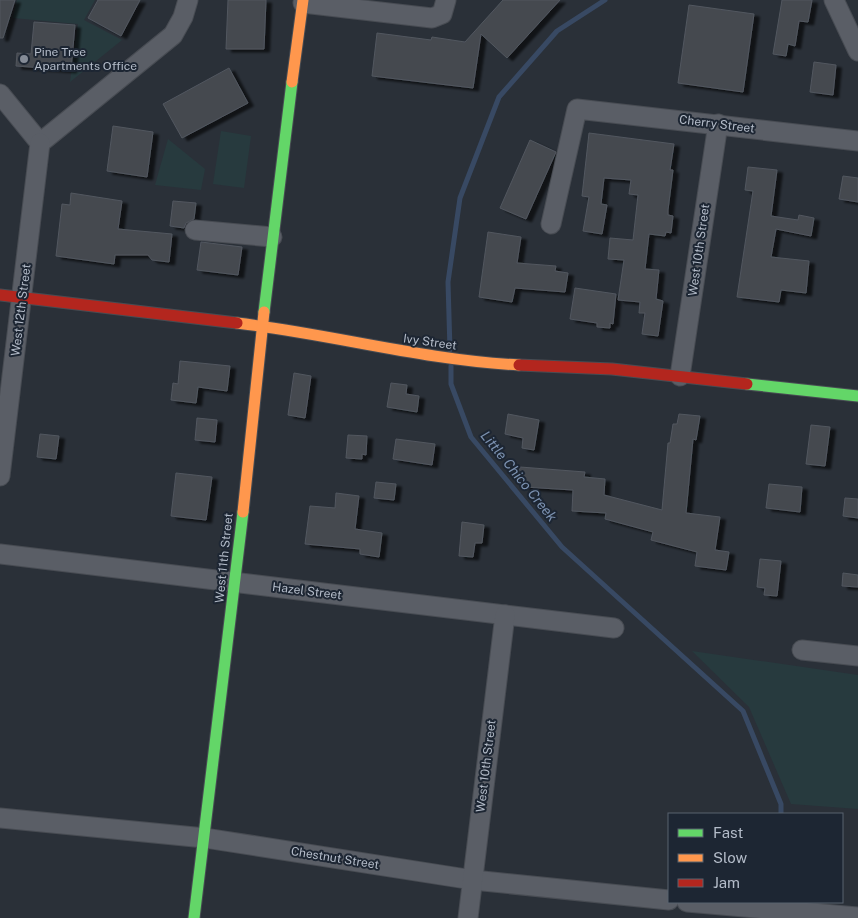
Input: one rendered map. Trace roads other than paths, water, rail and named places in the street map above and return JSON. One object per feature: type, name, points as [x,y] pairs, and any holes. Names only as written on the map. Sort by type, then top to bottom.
[{"type":"street","points":[[0,94],[40,143],[173,36],[183,17],[188,0]]},
{"type":"street","points":[[303,1],[432,18],[442,14],[446,0]]},
{"type":"street","points":[[834,0],[858,52]]},
{"type":"street","name":"West 11th Street","points":[[194,918],[236,583],[261,326],[303,1]]},
{"type":"street","name":"Cherry Street","points":[[551,224],[577,109],[858,141]]},
{"type":"street","name":"West 10th Street","points":[[680,376],[718,124]]},
{"type":"street","name":"West 12th Street","points":[[0,476],[40,143]]},
{"type":"street","points":[[195,230],[272,237]]},
{"type":"street","name":"Ivy Street","points":[[0,295],[261,326],[412,354],[484,363],[612,369],[858,396]]},
{"type":"street","name":"Hazel Street","points":[[0,554],[614,628]]},
{"type":"street","name":"West 10th Street","points":[[468,918],[505,615]]},
{"type":"street","points":[[802,650],[858,656]]},
{"type":"street","name":"Chestnut Street","points":[[0,818],[205,838],[473,880],[668,900]]},
{"type":"street","points":[[697,903],[802,914],[858,917]]},
{"type":"waterway","name":"Little Chico Creek","points":[[450,350],[448,282],[460,198],[499,97],[557,31],[605,0]]},
{"type":"waterway","name":"Little Chico Creek","points":[[451,366],[451,384],[471,437],[562,547],[743,711],[781,804],[781,813]]},
{"type":"place","name":"Pine Tree Apartments Office","points":[[24,59]]}]
